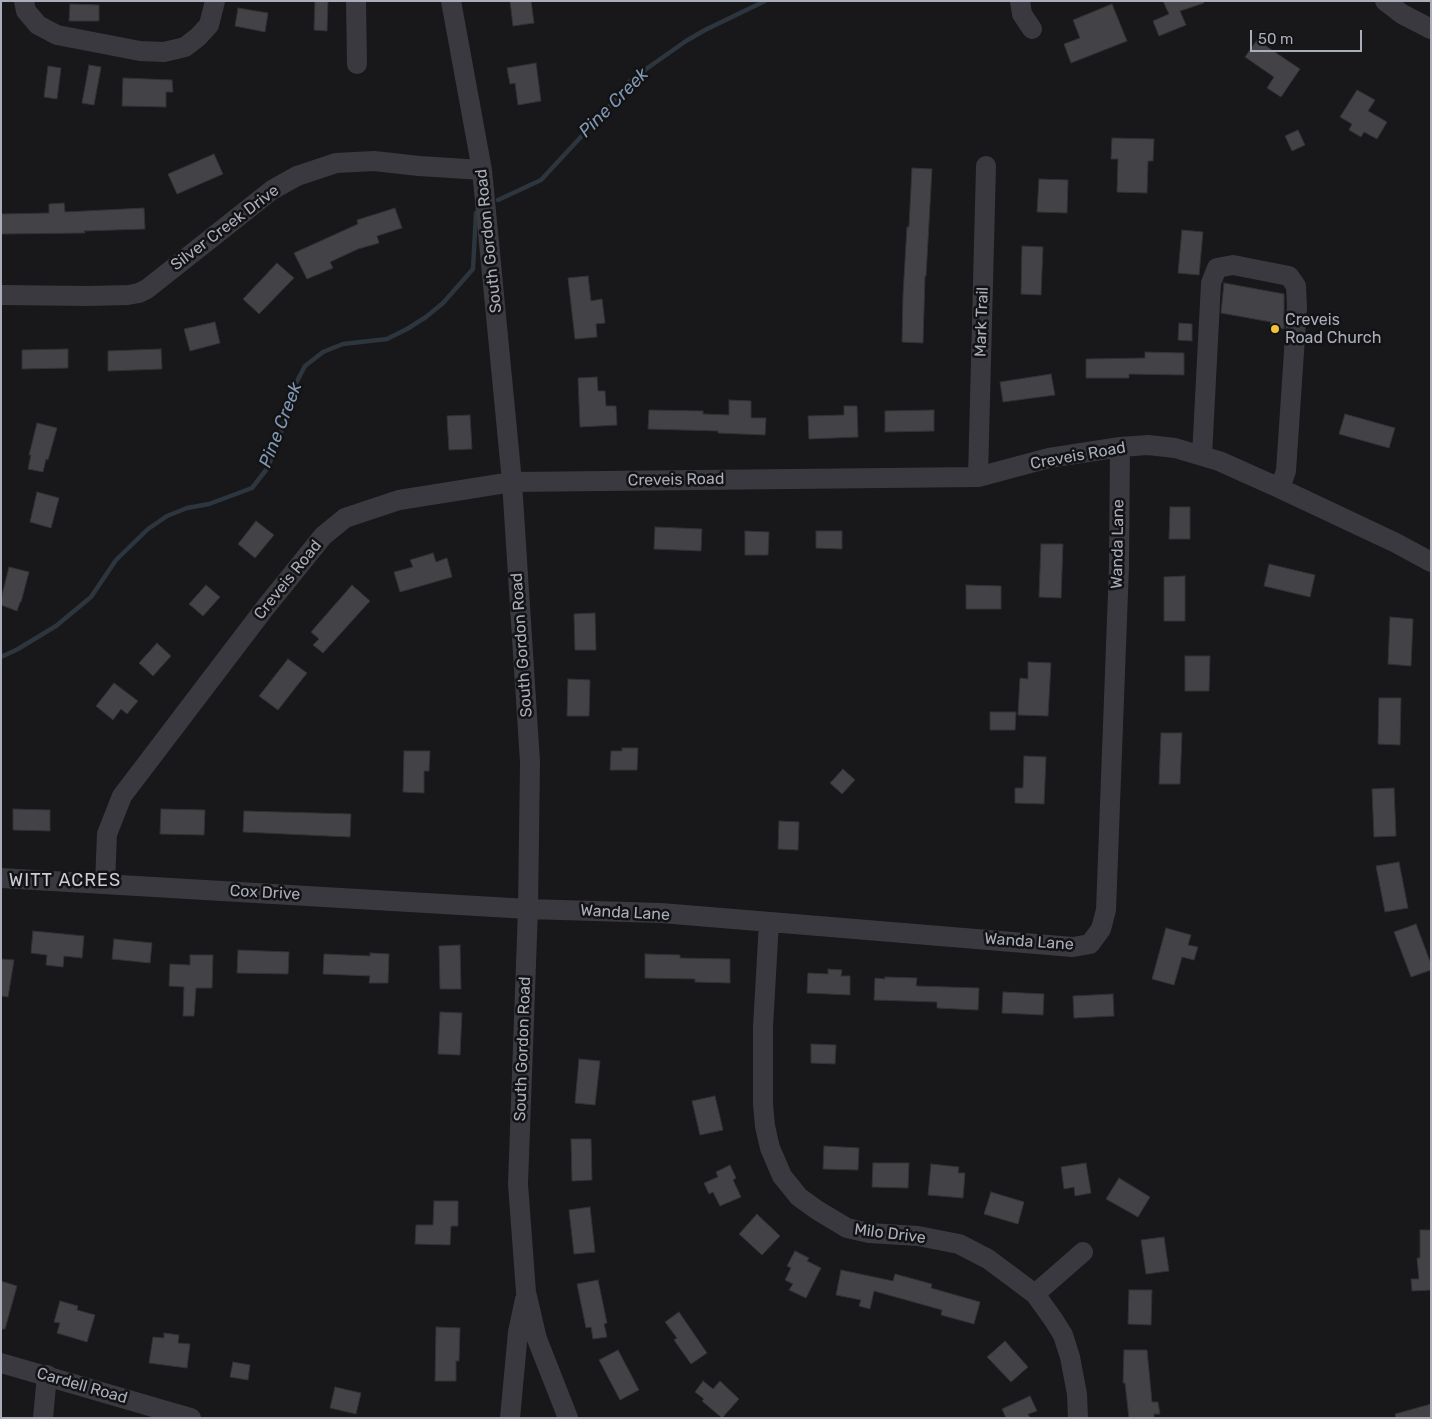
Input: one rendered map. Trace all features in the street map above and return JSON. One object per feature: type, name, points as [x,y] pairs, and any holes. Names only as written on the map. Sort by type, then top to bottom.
[{"type":"street","points":[[24,1],[26,11],[38,24],[57,35],[140,51],[164,52],[185,47],[198,37],[209,25],[215,1]]},
{"type":"street","points":[[356,1],[357,64]]},
{"type":"street","name":"South Gordon Road","points":[[451,1],[482,170],[512,482],[530,762],[528,908],[518,1184],[526,1292],[537,1339],[568,1418]]},
{"type":"street","points":[[1020,1],[1022,14],[1032,30]]},
{"type":"street","points":[[1385,1],[1402,14],[1431,29]]},
{"type":"street","name":"Silver Creek Drive","points":[[1,295],[88,296],[139,293],[147,289],[272,190],[297,176],[336,163],[374,161],[482,170]]},
{"type":"street","name":"Mark Trail","points":[[978,477],[986,166]]},
{"type":"street","points":[[1202,456],[1211,283],[1217,268],[1233,265],[1289,276],[1296,286],[1297,307],[1286,471],[1280,488]]},
{"type":"street","name":"Creveis Road","points":[[105,884],[106,834],[122,796],[265,608],[323,536],[345,518],[399,500],[512,482],[978,477],[1049,458],[1120,447],[1148,445],[1175,448],[1219,461],[1396,543],[1431,562]]},
{"type":"street","name":"Wanda Lane","points":[[528,908],[661,914],[1073,947],[1090,944],[1101,929],[1106,910],[1119,566],[1120,447]]},
{"type":"street","name":"Cox Drive","points":[[1,878],[528,908]]},
{"type":"street","name":"Milo Drive","points":[[769,922],[763,1027],[763,1104],[770,1148],[782,1176],[799,1196],[817,1210],[847,1228],[869,1233],[918,1236],[959,1244],[988,1259],[1035,1294],[1054,1319],[1063,1335],[1070,1357],[1077,1394],[1078,1418]]},
{"type":"street","points":[[1035,1294],[1083,1252]]},
{"type":"street","name":"South Gordon Road","points":[[510,1418],[518,1332],[526,1292]]},
{"type":"street","name":"Cardell Road","points":[[1,1362],[191,1418]]},
{"type":"street","points":[[43,1418],[47,1375]]},
{"type":"building","points":[[315,1],[328,1],[327,31],[314,30]]},
{"type":"building","points":[[510,1],[531,1],[534,23],[513,26]]},
{"type":"building","points":[[1163,1],[1203,1],[1204,3],[1180,11],[1186,25],[1159,36],[1153,21],[1169,14]]},
{"type":"building","points":[[70,4],[99,5],[99,21],[69,21]]},
{"type":"building","points":[[1112,4],[1127,41],[1071,63],[1064,44],[1080,38],[1073,20]]},
{"type":"building","points":[[238,8],[268,13],[265,32],[235,26]]},
{"type":"building","points":[[1257,40],[1300,69],[1281,97],[1267,88],[1274,77],[1245,57]]},
{"type":"building","points":[[536,63],[541,101],[518,105],[515,83],[510,84],[507,68]]},
{"type":"building","points":[[89,65],[101,67],[94,105],[82,103]]},
{"type":"building","points":[[48,66],[61,68],[57,99],[44,97]]},
{"type":"building","points":[[123,78],[172,80],[173,92],[166,92],[166,107],[122,106]]},
{"type":"building","points":[[1357,90],[1375,100],[1368,111],[1387,122],[1377,139],[1364,132],[1361,137],[1349,130],[1352,124],[1340,117]]},
{"type":"building","points":[[1298,130],[1305,145],[1292,151],[1285,136]]},
{"type":"building","points":[[1112,138],[1154,139],[1153,161],[1148,161],[1147,193],[1117,192],[1118,159],[1111,159]]},
{"type":"building","points":[[214,154],[223,174],[177,194],[168,174]]},
{"type":"building","points":[[912,168],[932,169],[923,343],[902,342],[903,295]]},
{"type":"building","points":[[1039,179],[1068,180],[1067,213],[1037,212]]},
{"type":"building","points":[[64,203],[65,212],[144,208],[145,229],[84,231],[85,233],[1,234],[1,214],[49,213],[49,204]]},
{"type":"building","points":[[395,208],[402,228],[377,236],[379,243],[358,249],[330,262],[333,268],[307,279],[294,253],[358,224],[357,220]]},
{"type":"building","points":[[1182,230],[1203,232],[1199,275],[1178,273]]},
{"type":"building","points":[[1022,246],[1043,247],[1041,295],[1021,294]]},
{"type":"building","points":[[277,263],[294,278],[259,314],[243,299]]},
{"type":"building","points":[[588,276],[591,301],[602,299],[605,323],[596,324],[597,337],[575,339],[568,278]]},
{"type":"building","points":[[1224,283],[1284,294],[1284,329],[1270,327],[1271,322],[1221,313]]},
{"type":"building","points":[[215,322],[220,343],[190,351],[184,329]]},
{"type":"building","points":[[1179,323],[1192,324],[1192,341],[1178,340]]},
{"type":"building","points":[[68,349],[68,368],[22,369],[22,350]]},
{"type":"building","points":[[161,349],[162,369],[108,371],[108,351]]},
{"type":"building","points":[[1145,352],[1184,353],[1184,375],[1129,374],[1129,378],[1086,378],[1086,359],[1145,358]]},
{"type":"building","points":[[1051,374],[1055,395],[1003,402],[1000,382]]},
{"type":"building","points":[[597,377],[598,391],[605,391],[606,406],[616,406],[617,425],[580,427],[578,378]]},
{"type":"building","points":[[729,400],[751,401],[751,418],[766,418],[765,435],[718,433],[718,431],[648,429],[649,410],[703,411],[703,414],[729,415]]},
{"type":"building","points":[[844,406],[857,406],[858,437],[809,439],[808,416],[844,415]]},
{"type":"building","points":[[934,410],[934,431],[885,432],[885,411]]},
{"type":"building","points":[[1345,414],[1395,428],[1389,448],[1339,434]]},
{"type":"building","points":[[470,415],[472,449],[449,450],[447,416]]},
{"type":"building","points":[[37,423],[57,428],[43,472],[28,469],[31,455],[29,455]]},
{"type":"building","points":[[37,492],[59,498],[51,528],[30,522]]},
{"type":"building","points":[[1170,507],[1190,507],[1190,539],[1169,539]]},
{"type":"building","points":[[256,521],[274,535],[255,558],[238,544]]},
{"type":"building","points":[[655,527],[702,529],[701,551],[654,549]]},
{"type":"building","points":[[745,531],[769,532],[768,555],[745,555]]},
{"type":"building","points":[[816,531],[842,531],[842,549],[816,548]]},
{"type":"building","points":[[1041,544],[1063,544],[1061,598],[1039,597]]},
{"type":"building","points":[[433,553],[436,562],[447,558],[452,577],[400,592],[394,572],[413,567],[410,560]]},
{"type":"building","points":[[1269,564],[1315,575],[1310,597],[1264,586]]},
{"type":"building","points":[[9,567],[29,572],[17,611],[1,605]]},
{"type":"building","points":[[1185,576],[1185,621],[1164,621],[1164,577]]},
{"type":"building","points":[[206,585],[220,597],[203,616],[189,604]]},
{"type":"building","points":[[352,585],[370,601],[323,653],[313,645],[319,639],[311,632]]},
{"type":"building","points":[[966,585],[1001,586],[1001,609],[966,609]]},
{"type":"building","points":[[595,613],[596,650],[575,650],[574,614]]},
{"type":"building","points":[[1390,617],[1413,619],[1411,666],[1388,664]]},
{"type":"building","points":[[157,643],[171,656],[153,676],[139,663]]},
{"type":"building","points":[[1185,656],[1210,656],[1209,691],[1185,691]]},
{"type":"building","points":[[288,659],[307,673],[278,710],[259,696]]},
{"type":"building","points":[[1028,662],[1051,663],[1048,716],[1018,715],[1020,678],[1028,679]]},
{"type":"building","points":[[568,679],[590,680],[589,716],[567,716]]},
{"type":"building","points":[[114,683],[138,701],[127,714],[121,709],[113,720],[96,706]]},
{"type":"building","points":[[1379,698],[1401,698],[1400,745],[1378,744]]},
{"type":"building","points":[[990,712],[1016,712],[1015,730],[990,730]]},
{"type":"building","points":[[1161,733],[1182,733],[1180,784],[1159,784]]},
{"type":"building","points":[[622,748],[638,748],[637,770],[610,770],[611,751],[622,751]]},
{"type":"building","points":[[404,751],[430,751],[429,771],[424,771],[424,793],[403,792]]},
{"type":"building","points":[[1024,756],[1046,757],[1044,804],[1015,803],[1015,788],[1023,788]]},
{"type":"building","points":[[843,769],[855,780],[842,794],[830,783]]},
{"type":"building","points":[[1394,788],[1396,836],[1374,837],[1372,789]]},
{"type":"building","points":[[13,809],[50,810],[50,831],[13,830]]},
{"type":"building","points":[[161,809],[205,810],[204,835],[160,834]]},
{"type":"building","points":[[244,811],[351,814],[350,837],[243,832]]},
{"type":"building","points":[[779,821],[799,822],[798,850],[778,849]]},
{"type":"building","points":[[1399,862],[1408,908],[1385,912],[1376,866]]},
{"type":"building","points":[[1416,924],[1431,964],[1431,970],[1411,977],[1394,932]]},
{"type":"building","points":[[1166,928],[1191,935],[1188,945],[1198,947],[1194,960],[1182,957],[1174,985],[1152,979]]},
{"type":"building","points":[[33,931],[84,936],[82,958],[64,956],[63,967],[46,965],[47,955],[31,953]]},
{"type":"building","points":[[114,939],[152,943],[150,963],[112,959]]},
{"type":"building","points":[[460,945],[461,989],[440,989],[439,946]]},
{"type":"building","points":[[238,950],[289,952],[288,974],[237,973]]},
{"type":"building","points":[[370,953],[389,954],[388,983],[369,983],[370,976],[323,974],[324,954],[370,956]]},
{"type":"building","points":[[645,954],[680,955],[680,958],[730,959],[730,983],[695,982],[695,979],[645,978]]},
{"type":"building","points":[[190,955],[213,955],[212,988],[196,988],[194,1016],[183,1016],[184,987],[169,986],[170,964],[190,965]]},
{"type":"building","points":[[1,959],[14,960],[8,997],[1,996]]},
{"type":"building","points":[[828,969],[842,970],[841,976],[850,976],[850,995],[807,993],[808,973],[828,974]]},
{"type":"building","points":[[885,977],[917,978],[916,986],[979,988],[978,1010],[937,1008],[937,1002],[874,1000],[875,978],[885,979]]},
{"type":"building","points":[[1003,992],[1044,994],[1043,1015],[1002,1013]]},
{"type":"building","points":[[1113,994],[1114,1016],[1074,1018],[1073,996]]},
{"type":"building","points":[[440,1012],[462,1013],[460,1055],[438,1054]]},
{"type":"building","points":[[811,1044],[836,1045],[835,1064],[811,1063]]},
{"type":"building","points":[[579,1059],[600,1061],[595,1105],[575,1103]]},
{"type":"building","points":[[715,1096],[723,1130],[700,1135],[692,1101]]},
{"type":"building","points":[[571,1139],[591,1139],[592,1180],[572,1181]]},
{"type":"building","points":[[824,1146],[859,1148],[858,1170],[823,1169]]},
{"type":"building","points":[[873,1163],[909,1163],[908,1188],[872,1187]]},
{"type":"building","points":[[1086,1163],[1091,1193],[1075,1196],[1074,1187],[1064,1189],[1061,1167]]},
{"type":"building","points":[[931,1164],[959,1167],[958,1173],[965,1173],[963,1198],[928,1195]]},
{"type":"building","points":[[730,1165],[736,1178],[733,1180],[741,1197],[720,1206],[713,1192],[709,1194],[704,1183],[718,1177],[716,1172]]},
{"type":"building","points":[[1119,1178],[1150,1197],[1138,1217],[1106,1199]]},
{"type":"building","points":[[991,1192],[1024,1202],[1018,1224],[984,1214]]},
{"type":"building","points":[[434,1201],[458,1201],[458,1226],[451,1226],[450,1245],[415,1244],[416,1225],[433,1225]]},
{"type":"building","points":[[590,1207],[595,1252],[574,1254],[569,1210]]},
{"type":"building","points":[[757,1214],[780,1236],[762,1255],[739,1234]]},
{"type":"building","points":[[1420,1230],[1431,1230],[1431,1290],[1412,1291],[1411,1279],[1419,1279],[1417,1258],[1420,1258]]},
{"type":"building","points":[[1164,1237],[1169,1271],[1146,1274],[1141,1240]]},
{"type":"building","points":[[795,1251],[809,1258],[807,1261],[821,1268],[806,1298],[789,1290],[793,1284],[785,1280],[791,1268],[787,1266]]},
{"type":"building","points":[[841,1270],[893,1281],[895,1274],[932,1284],[931,1288],[980,1302],[974,1324],[941,1315],[942,1310],[874,1291],[870,1309],[859,1306],[861,1300],[836,1295]]},
{"type":"building","points":[[598,1280],[607,1323],[604,1324],[607,1337],[593,1339],[591,1327],[586,1328],[577,1284]]},
{"type":"building","points":[[1,1281],[17,1286],[5,1329],[1,1329]]},
{"type":"building","points":[[1129,1290],[1152,1290],[1151,1325],[1128,1324]]},
{"type":"building","points":[[60,1301],[78,1306],[77,1310],[95,1315],[87,1342],[57,1333],[60,1323],[54,1322]]},
{"type":"building","points":[[679,1312],[707,1353],[691,1364],[674,1340],[677,1338],[665,1322]]},
{"type":"building","points":[[436,1327],[460,1328],[459,1361],[456,1361],[456,1381],[435,1381]]},
{"type":"building","points":[[164,1333],[179,1335],[178,1343],[190,1344],[187,1368],[149,1363],[153,1337],[164,1338]]},
{"type":"building","points":[[1005,1341],[1028,1367],[1011,1382],[987,1357]]},
{"type":"building","points":[[618,1350],[639,1390],[620,1400],[599,1360]]},
{"type":"building","points":[[1124,1350],[1147,1350],[1152,1402],[1158,1402],[1160,1414],[1154,1414],[1154,1418],[1129,1418],[1125,1383],[1123,1383]]},
{"type":"building","points":[[233,1362],[250,1365],[248,1380],[230,1377]]},
{"type":"building","points":[[703,1381],[713,1389],[720,1381],[739,1399],[722,1418],[702,1401],[704,1399],[695,1392]]},
{"type":"building","points":[[335,1387],[361,1393],[356,1414],[330,1408]]},
{"type":"building","points":[[1030,1396],[1037,1411],[1028,1414],[1030,1418],[1006,1418],[1002,1409]]},
{"type":"building","points":[[1431,1404],[1431,1418],[1396,1418],[1395,1414]]},
{"type":"waterway","name":"Pine Creek","points":[[498,200],[541,180],[617,98],[631,80],[686,41],[765,1]]},
{"type":"waterway","name":"Pine Creek","points":[[1,657],[56,626],[91,597],[116,560],[148,529],[167,516],[187,508],[209,504],[252,488],[266,470],[276,449],[294,387],[305,366],[323,352],[343,344],[387,339],[426,317],[443,303],[473,269],[476,213]]},
{"type":"place","name":"Creveis Road Church","points":[[1275,329]]},
{"type":"district","name":"WITT ACRES","points":[[65,881]]}]
